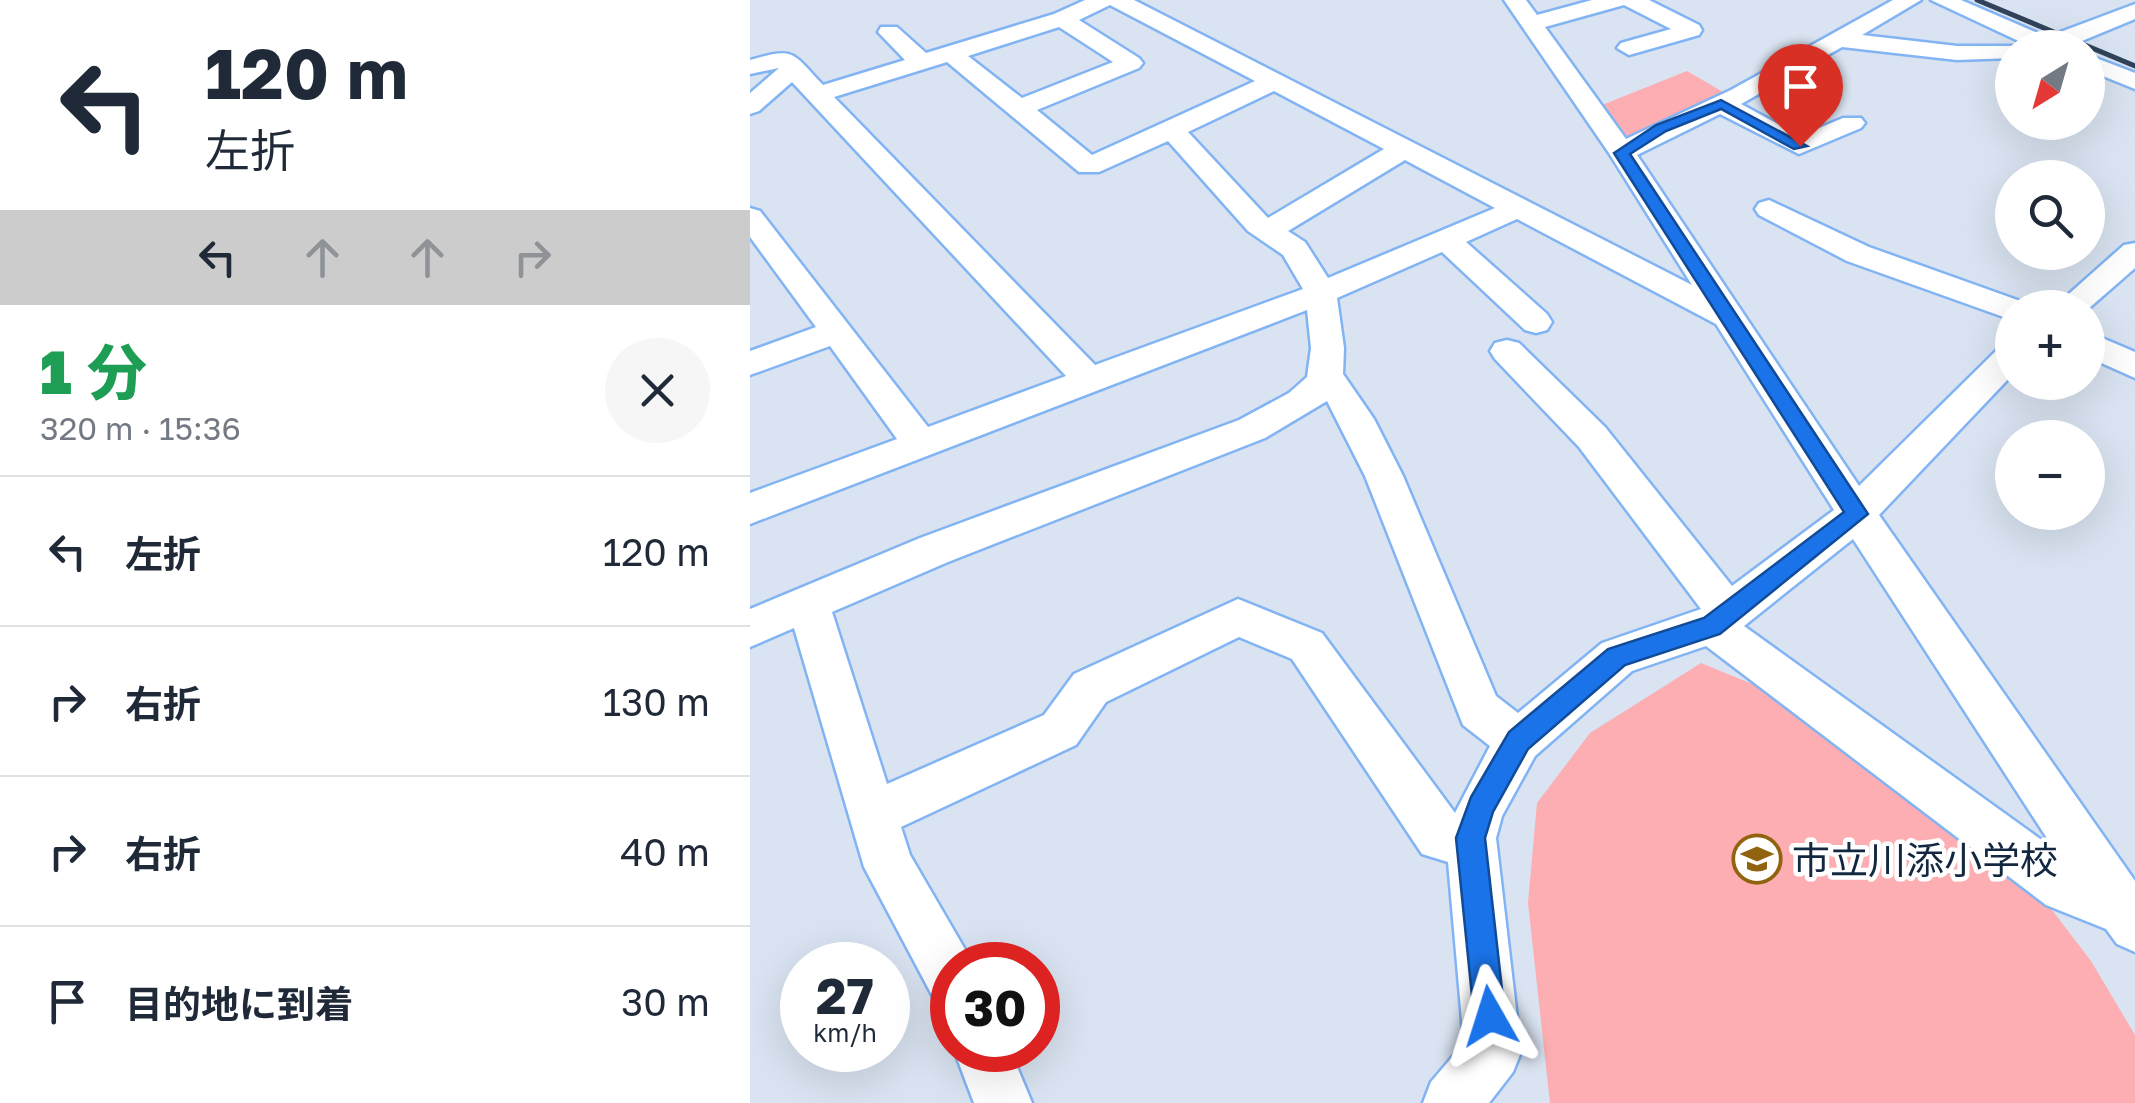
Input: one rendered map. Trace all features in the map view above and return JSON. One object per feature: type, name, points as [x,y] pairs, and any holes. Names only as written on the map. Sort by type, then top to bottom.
[{"type":"street","points":[[818,94],[962,42],[1062,19],[1104,0]]},
{"type":"street","points":[[1117,0],[1732,319]]},
{"type":"street","points":[[1617,0],[1523,12],[1622,153],[1857,514],[2130,918]]},
{"type":"street","points":[[1629,48],[1691,30],[1632,0]]},
{"type":"street","points":[[1622,153],[1661,128],[1721,104],[1910,0]]},
{"type":"street","points":[[1942,0],[2008,30]]},
{"type":"street","points":[[2088,30],[2135,11]]},
{"type":"street","points":[[1019,108],[1131,63],[1062,19]]},
{"type":"street","points":[[889,32],[919,60]]},
{"type":"street","points":[[1840,40],[1957,53],[1995,52]]},
{"type":"street","points":[[962,42],[1019,108],[1089,166],[1277,80]]},
{"type":"street","points":[[750,67],[783,58],[1091,382]]},
{"type":"street","points":[[750,106],[793,68]]},
{"type":"street","points":[[2105,69],[2135,82]]},
{"type":"street","points":[[1721,104],[1800,146],[1852,122]]},
{"type":"street","points":[[750,628],[934,550],[1252,429],[1297,407],[1321,389],[1330,370],[1321,293],[1294,248],[1258,225],[1172,130]]},
{"type":"street","points":[[1269,230],[1404,149]]},
{"type":"street","points":[[750,509],[1321,293],[1519,208]]},
{"type":"street","points":[[1768,209],[1858,254],[1995,303]]},
{"type":"street","points":[[750,218],[762,252],[836,332],[919,442]]},
{"type":"street","points":[[1446,239],[1536,322]]},
{"type":"street","points":[[2090,290],[2135,252]]},
{"type":"street","points":[[750,363],[836,332]]},
{"type":"street","points":[[1507,351],[1592,437],[1720,620],[2064,886],[2130,918]]},
{"type":"street","points":[[2105,351],[2135,366]]},
{"type":"street","points":[[1452,1103],[1493,1052],[1470,838],[1481,807],[1518,740],[1617,657],[1720,620],[1857,514],[1907,458],[1995,372]]},
{"type":"street","points":[[1326,378],[1336,382],[1365,431],[1480,710],[1518,740]]},
{"type":"street","points":[[808,603],[889,867],[932,942]]},
{"type":"street","points":[[874,815],[1060,730],[1090,688],[1238,617],[1307,646],[1440,837],[1470,838]]},
{"type":"street","points":[[990,1072],[1002,1103]]},
{"type":"shaded area","points":[[1687,71],[1728,95],[1659,123],[1629,143],[1602,105]]},
{"type":"shaded area","name":"市立川添小学校","points":[[1701,663],[1757,686],[2049,906],[2091,961],[2135,1035],[2135,1103],[1550,1103],[1528,903],[1537,803],[1590,733]]},
{"type":"railway","points":[[1977,0],[2135,66]]},
{"type":"place","name":"市立川添小学校","points":[[1757,859]]},
{"type":"route","points":[[1490,1016],[1470,838],[1481,807],[1518,740],[1617,657],[1711,626],[1857,514],[1622,153],[1661,128],[1721,104],[1800,146]]}]
